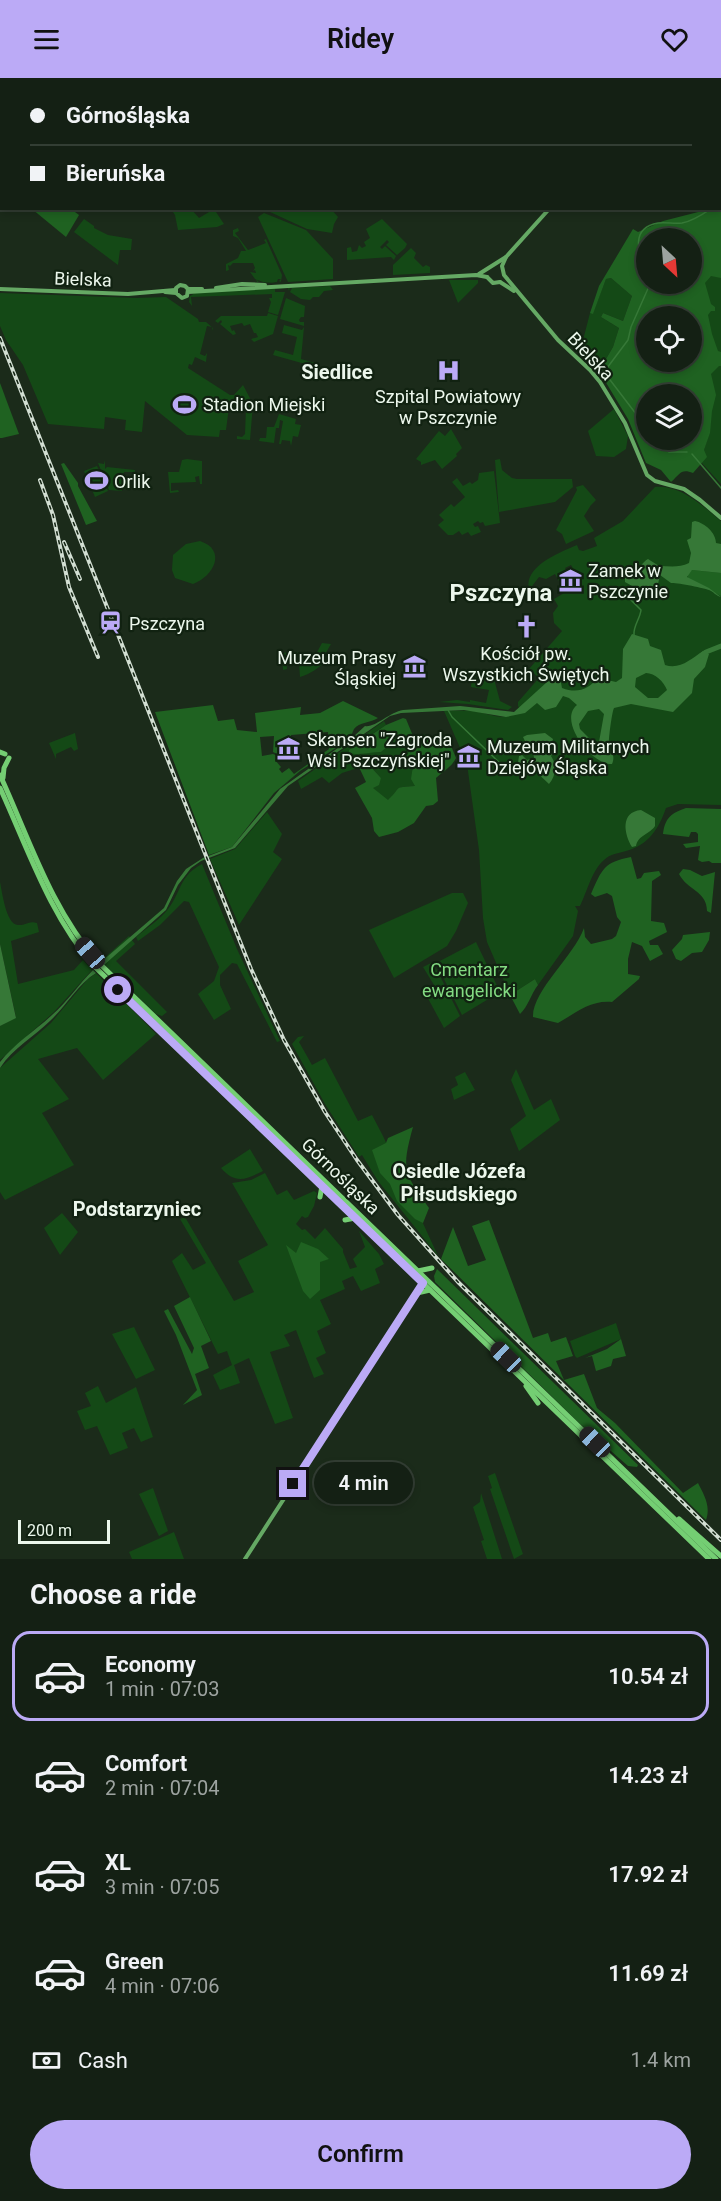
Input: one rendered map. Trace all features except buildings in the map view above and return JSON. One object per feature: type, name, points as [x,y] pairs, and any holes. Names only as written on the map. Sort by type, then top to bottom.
[{"type":"main road","points":[[479,275],[506,257],[548,210]]},
{"type":"main road","points":[[188,291],[182,285],[176,292],[182,298],[188,291],[479,275],[487,277],[491,282],[500,282],[506,257]]},
{"type":"main road","points":[[493,267],[503,273]]},
{"type":"main road","points":[[487,277],[488,270]]},
{"type":"main road","name":"Bielska","points":[[503,273],[516,292],[558,340],[600,382],[625,423],[645,471],[651,479],[684,489],[721,518]]},
{"type":"main road","name":"Bielska","points":[[500,282],[516,292]]},
{"type":"main road","name":"Bielska","points":[[0,289],[129,294],[176,292]]},
{"type":"main road","points":[[1,777],[5,754]]},
{"type":"main road","name":"Górnośląska","points":[[1,777],[64,915],[96,964]]},
{"type":"main road","name":"Górnośląska","points":[[0,789],[59,918],[77,946],[355,1218],[716,1559]]},
{"type":"main road","name":"Górnośląska","points":[[104,973],[160,1023],[418,1271],[430,1290],[709,1559]]},
{"type":"main road","points":[[160,1023],[166,1017]]},
{"type":"main road","points":[[321,1197],[322,1186]]},
{"type":"main road","points":[[345,1220],[355,1218]]},
{"type":"main road","points":[[418,1271],[432,1268]]},
{"type":"main road","points":[[245,1559],[424,1281]]},
{"type":"main road","points":[[417,1293],[430,1290]]},
{"type":"main road","points":[[520,1377],[538,1403]]},
{"type":"main road","points":[[657,1501],[721,1556]]},
{"type":"green space","points":[[172,210],[192,210],[199,218],[215,210],[224,224],[217,227],[178,230]]},
{"type":"green space","points":[[273,210],[332,210],[338,217],[332,233],[307,229],[270,212]]},
{"type":"green space","points":[[264,213],[306,230],[333,259],[333,279],[288,282],[258,217]]},
{"type":"green space","points":[[84,219],[94,228],[108,235],[132,239],[131,250],[120,250],[118,265],[74,232]]},
{"type":"green space","points":[[382,219],[407,244],[405,248],[397,255],[386,245],[389,242],[387,240],[380,247],[382,249],[385,246],[396,256],[394,260],[391,257],[347,260],[347,248],[351,247],[352,252],[357,251],[359,245],[362,248],[366,246],[364,242],[370,238],[366,229]]},
{"type":"green space","points":[[238,228],[239,231],[235,233],[248,250],[266,243],[264,240],[266,239],[282,275],[281,282],[279,281],[281,279],[278,279],[277,282],[272,282],[276,283],[257,280],[259,282],[257,282],[250,272],[256,273],[255,270],[253,271],[255,268],[253,263],[233,263],[228,265],[229,270],[226,271],[226,264],[238,258],[241,251],[246,251],[238,238],[233,236],[233,230]]},
{"type":"green space","points":[[721,240],[721,484],[700,461],[710,432],[702,288]]},
{"type":"green space","points":[[411,248],[416,253],[414,258],[423,267],[426,265],[430,267],[430,273],[393,275],[393,265]]},
{"type":"green space","points":[[611,278],[632,296],[623,321],[603,313],[601,317],[619,328],[613,347],[599,371],[580,352],[590,313],[593,313],[606,279]]},
{"type":"green space","points":[[449,280],[478,280],[478,283],[458,303]]},
{"type":"green space","points":[[330,286],[333,290],[324,291],[319,297],[313,297],[310,300],[301,299],[290,292],[292,288]]},
{"type":"green space","points":[[290,287],[289,291],[288,288],[275,289],[275,292],[285,292],[278,315],[268,312],[271,302],[269,298],[272,298],[272,294],[191,297],[192,306],[189,302],[190,296],[195,293]]},
{"type":"green space","points":[[0,293],[166,297],[199,322],[206,322],[212,327],[207,326],[200,354],[205,356],[207,353],[206,362],[195,357],[188,368],[230,395],[234,395],[243,385],[253,404],[250,440],[237,439],[237,436],[242,437],[245,434],[246,408],[229,407],[226,430],[220,430],[219,437],[187,435],[145,401],[142,432],[125,430],[126,420],[105,417],[104,429],[48,424],[23,365],[6,340],[0,326]]},
{"type":"green space","points":[[286,298],[305,306],[304,317],[299,320],[304,322],[304,326],[280,319]]},
{"type":"green space","points":[[268,313],[278,316],[273,334],[254,342],[251,339],[258,337],[250,324],[230,326],[236,334],[233,335],[220,324],[221,320],[218,323],[215,321],[221,316],[267,316]]},
{"type":"green space","points":[[284,325],[302,330],[304,327],[301,359],[315,363],[316,367],[273,355],[275,350],[293,355],[297,337],[282,333]]},
{"type":"green space","points":[[614,409],[628,436],[626,449],[614,457],[596,456],[588,431]]},
{"type":"green space","points":[[279,414],[296,419],[295,424],[301,425],[298,437],[293,436],[291,446],[290,441],[282,440],[279,444],[283,421],[280,420],[279,428],[276,428],[274,443],[259,441],[260,438],[266,438],[267,427],[274,427]]},
{"type":"green space","points":[[451,429],[462,448],[456,454],[457,456],[442,469],[435,460],[421,465],[421,462],[416,459],[439,431],[445,436]]},
{"type":"green space","points":[[500,459],[502,470],[512,478],[572,479],[573,487],[555,502],[499,512],[495,460]]},
{"type":"green space","points":[[105,460],[105,469],[107,467],[135,470],[135,472],[124,472],[122,491],[109,490],[98,463],[104,464]]},
{"type":"green space","points":[[182,460],[202,461],[202,484],[200,484],[199,476],[195,477],[196,482],[171,483],[171,491],[178,490],[179,492],[170,493],[168,472],[179,472]]},
{"type":"green space","name":"Orlik","points":[[97,466],[108,491],[95,497],[84,471]]},
{"type":"green space","points":[[494,471],[500,523],[485,526],[483,522],[478,521],[473,524],[475,527],[478,526],[481,532],[471,536],[468,532],[462,535],[459,531],[448,535],[438,525],[444,520],[439,515],[451,504],[454,507],[465,497],[452,482],[457,478],[463,486],[470,482],[472,484],[478,480],[479,473]]},
{"type":"green space","points":[[583,485],[596,500],[584,516],[594,531],[566,544],[562,534],[556,530],[577,490],[576,487]]},
{"type":"green space","points":[[655,487],[682,492],[721,521],[721,805],[678,804],[666,808],[656,829],[647,840],[641,845],[604,860],[593,875],[580,906],[575,906],[578,911],[573,936],[538,985],[535,979],[510,995],[487,942],[483,918],[479,850],[467,764],[444,711],[474,711],[503,717],[522,712],[518,702],[539,678],[529,669],[562,631],[554,623],[553,613],[558,606],[554,599],[581,583],[571,565],[565,568],[569,575],[559,581],[555,574],[546,579],[539,577],[529,590],[532,574],[545,561],[577,545],[579,550],[583,551],[597,546],[594,538],[623,521]]},
{"type":"green space","points":[[200,541],[213,550],[215,556],[212,569],[193,584],[175,578],[172,570],[173,555],[186,544]]},
{"type":"green space","points":[[322,643],[331,644],[324,656],[327,659],[315,670],[300,677],[299,662],[296,662],[296,659],[286,660],[287,669],[283,670],[282,653],[295,652],[315,656]]},
{"type":"green space","points":[[472,677],[494,679],[500,701],[512,707],[508,710],[439,702],[457,700],[470,702],[470,700],[486,703],[489,690],[471,687]]},
{"type":"green space","points":[[384,721],[386,725],[352,747],[360,755],[368,752],[381,752],[395,740],[410,749],[415,786],[398,789],[388,801],[372,788],[381,778],[369,765],[358,765],[358,768],[342,773],[329,783],[322,777],[301,789],[298,781]]},
{"type":"green space","points":[[75,733],[78,749],[74,751],[71,747],[56,754],[56,759],[49,743]]},
{"type":"green space","points":[[267,812],[282,834],[273,852],[282,859],[239,925],[210,859],[235,849]]},
{"type":"green space","points":[[202,864],[237,949],[280,1041],[277,1042],[237,964],[232,963],[220,975],[220,985],[231,1009],[214,1020],[198,994],[214,981],[219,967],[189,902],[184,901],[160,925],[138,941],[136,937],[165,913],[185,879]]},
{"type":"green space","points":[[0,882],[10,920],[18,925],[37,923],[39,932],[11,941],[18,984],[74,970],[83,960],[92,970],[54,1012],[0,1060],[0,1026],[16,1017],[0,944]]},
{"type":"green space","points":[[452,893],[463,893],[468,903],[447,946],[394,978],[369,930]]},
{"type":"green space","points":[[129,936],[135,944],[116,961],[167,1012],[162,1016],[156,1014],[101,961]]},
{"type":"green space","name":"Cmentarz ewangelicki","points":[[476,942],[500,992],[462,1015],[436,963]]},
{"type":"green space","points":[[433,962],[460,1016],[444,1028],[424,991],[434,985],[423,967]]},
{"type":"green space","points":[[96,973],[156,1034],[103,1080],[77,1048],[38,1059],[69,1099],[42,1113],[74,1165],[5,1200],[0,1192],[0,1068],[51,1023],[87,980]]},
{"type":"green space","points":[[304,1036],[299,1042],[312,1065],[325,1058],[358,1121],[372,1115],[438,1256],[378,1181],[362,1155],[359,1157],[325,1104],[292,1044],[298,1037]]},
{"type":"green space","points":[[516,1069],[534,1110],[551,1099],[560,1120],[519,1151],[510,1129],[526,1116],[511,1080]]},
{"type":"green space","points":[[465,1072],[475,1090],[454,1100],[451,1089],[458,1085],[455,1077]]},
{"type":"green space","points":[[250,1149],[263,1171],[240,1179],[231,1176],[221,1168]]},
{"type":"green space","points":[[265,1173],[277,1195],[287,1190],[294,1200],[314,1191],[317,1193],[308,1217],[302,1216],[296,1224],[315,1239],[325,1228],[343,1249],[350,1269],[357,1267],[353,1259],[365,1247],[359,1231],[379,1254],[384,1264],[375,1269],[380,1283],[361,1291],[353,1276],[342,1281],[345,1289],[320,1300],[331,1324],[317,1331],[326,1353],[316,1358],[324,1374],[314,1378],[296,1330],[284,1335],[290,1346],[270,1352],[293,1418],[275,1424],[249,1358],[234,1365],[240,1383],[220,1390],[213,1375],[232,1365],[227,1351],[218,1354],[172,1261],[182,1253],[193,1270],[206,1263],[180,1219],[185,1217],[234,1301],[254,1292],[238,1261],[268,1245],[232,1183],[251,1180]]},
{"type":"green space","points":[[62,1213],[78,1232],[60,1255],[44,1228]]},
{"type":"green space","points":[[616,1323],[621,1339],[577,1358],[575,1356],[570,1341]]},
{"type":"green space","points":[[134,1327],[155,1370],[136,1379],[112,1334]]},
{"type":"green space","points":[[98,1386],[106,1403],[136,1387],[153,1437],[141,1442],[134,1428],[122,1433],[128,1448],[110,1455],[97,1426],[85,1430],[77,1411],[91,1406],[85,1393]]},
{"type":"green space","points":[[495,1473],[523,1554],[514,1559],[490,1489],[492,1488],[488,1476]]},
{"type":"green space","points":[[153,1488],[168,1531],[159,1536],[139,1494]]},
{"type":"green space","points":[[481,1493],[502,1559],[487,1559],[481,1541],[484,1540],[473,1507],[480,1502]]},
{"type":"green space","points":[[174,1532],[184,1559],[132,1559],[129,1552]]},
{"type":"shaded area","points":[[33,210],[72,210],[79,215],[66,237]]},
{"type":"shaded area","points":[[706,210],[721,210],[721,278],[711,276],[705,283],[711,304],[715,307],[715,311],[711,311],[708,315],[712,334],[718,351],[721,352],[721,366],[711,374],[716,395],[710,433],[704,450],[707,457],[693,473],[683,472],[671,482],[661,470],[646,463],[641,450],[702,450],[702,384],[636,384],[636,439],[628,419],[599,371],[613,347],[619,328],[601,317],[603,313],[623,321],[632,296],[611,278],[606,279],[593,314],[590,313],[599,286],[633,229],[636,231],[636,294],[702,294],[702,228],[647,228],[663,221]]},
{"type":"shaded area","points":[[0,383],[19,434],[2,438],[0,438]]},
{"type":"shaded area","points":[[64,463],[78,483],[97,521],[86,525],[61,464]]},
{"type":"shaded area","points":[[695,521],[709,529],[716,543],[721,544],[721,573],[692,570],[687,577],[721,597],[706,589],[671,583],[660,575],[658,584],[641,591],[625,582],[625,569],[633,572],[648,559],[659,566],[678,566],[689,563],[691,553],[687,540],[691,538],[692,522]]},
{"type":"shaded area","points":[[692,570],[721,573],[721,596],[688,579],[688,573]]},
{"type":"shaded area","points":[[632,634],[648,639],[650,646],[661,650],[665,665],[680,665],[703,651],[709,654],[705,667],[694,679],[692,693],[673,712],[631,704],[614,708],[609,741],[613,755],[612,764],[604,763],[596,758],[580,741],[571,721],[572,712],[577,705],[563,696],[556,707],[545,710],[537,703],[525,713],[506,717],[464,710],[401,713],[390,716],[288,786],[235,848],[201,861],[191,868],[178,885],[166,910],[104,965],[101,962],[164,908],[177,881],[186,869],[203,858],[232,847],[280,789],[352,738],[365,726],[373,725],[393,714],[403,710],[460,706],[514,712],[547,682],[556,677],[560,678],[562,688],[573,691],[586,688],[598,678],[616,682],[622,678],[623,649]],"holes":[[[646,673],[656,676],[666,687],[667,690],[658,698],[648,698],[635,687],[636,678]],[[599,709],[604,714],[599,742],[595,744],[580,729],[579,724],[588,711]]]},
{"type":"shaded area","points":[[343,701],[378,718],[356,727],[350,739],[300,771],[274,793],[232,847],[209,855],[155,712],[213,705],[218,721],[234,719],[237,730],[257,732],[255,713],[301,707],[300,715],[320,713]],"holes":[[[328,732],[329,749],[294,774],[289,768],[282,773],[279,769],[281,767],[275,760],[278,756],[273,754],[262,756],[260,737],[274,736],[273,752],[281,756],[290,746],[291,735]]]},
{"type":"shaded area","points":[[403,718],[406,719],[413,736],[428,734],[435,740],[447,736],[456,758],[436,778],[438,801],[426,806],[414,823],[398,832],[379,837],[374,831],[372,818],[355,788],[366,782],[358,765],[369,765],[381,778],[379,785],[373,788],[388,800],[398,788],[415,786],[411,779],[413,766],[407,756],[410,749],[395,740],[381,752],[357,754],[349,753],[349,750],[386,725]]},
{"type":"shaded area","points":[[545,733],[553,739],[552,744],[556,749],[551,756],[555,770],[549,784],[531,767],[517,770],[515,765],[518,763],[519,756],[522,755],[527,760],[534,758],[533,749],[523,737]]},
{"type":"shaded area","points":[[686,808],[721,809],[721,863],[698,860],[700,846],[686,848],[683,844],[698,842],[696,832],[691,832],[689,837],[663,834],[665,824],[670,817]]},
{"type":"shaded area","points":[[641,810],[655,818],[655,826],[639,839],[636,846],[632,847],[627,836],[627,819],[634,812]]},
{"type":"shaded area","points":[[631,857],[637,879],[641,878],[644,873],[659,871],[661,875],[652,881],[651,921],[664,923],[667,932],[649,941],[650,945],[658,945],[663,954],[650,961],[642,946],[632,942],[628,959],[628,974],[640,976],[639,979],[612,1002],[590,1005],[558,1023],[533,1017],[539,996],[572,950],[584,928],[585,937],[591,944],[616,936],[621,922],[617,917],[612,896],[607,893],[595,897],[591,894],[601,873],[609,864]]},
{"type":"shaded area","points":[[683,869],[702,876],[715,872],[711,913],[707,911],[704,899],[682,879],[679,874]]},
{"type":"shaded area","points":[[710,932],[709,940],[702,952],[692,953],[681,961],[676,959],[672,950],[683,935]]},
{"type":"shaded area","points":[[0,944],[16,1018],[0,1026]]},
{"type":"shaded area","points":[[93,970],[96,973],[51,1020],[11,1054],[0,1068],[0,1062],[6,1055],[46,1021]]},
{"type":"shaded area","points":[[535,979],[538,985],[520,1014],[510,995]]},
{"type":"shaded area","points":[[413,1127],[406,1162],[414,1187],[429,1208],[423,1223],[415,1219],[397,1201],[390,1184],[380,1173],[372,1150],[386,1143],[388,1138]]},
{"type":"shaded area","points":[[489,1220],[533,1338],[548,1333],[551,1342],[566,1337],[573,1356],[556,1361],[564,1380],[584,1374],[597,1408],[615,1423],[683,1493],[698,1483],[707,1505],[706,1520],[441,1259],[453,1227],[468,1266],[486,1260],[472,1226]]},
{"type":"shaded area","points":[[301,1242],[318,1249],[329,1259],[320,1262],[320,1290],[310,1299],[303,1291],[286,1245],[296,1253]]},
{"type":"shaded area","points":[[437,1269],[638,1465],[637,1467],[628,1466],[578,1422],[435,1282],[434,1276]]},
{"type":"shaded area","points":[[190,1297],[211,1341],[201,1346],[209,1368],[195,1374],[202,1395],[183,1405],[197,1390],[176,1335],[164,1311],[168,1309],[192,1354],[194,1348],[174,1306]]},
{"type":"shaded area","points":[[621,1339],[626,1356],[613,1359],[611,1366],[596,1371],[592,1356],[585,1358],[607,1349]]},
{"type":"waterway","points":[[646,228],[658,223],[686,222],[709,210]]},
{"type":"waterway","points":[[636,414],[604,372],[628,340],[631,327],[646,294]]},
{"type":"waterway","points":[[667,450],[687,452]]},
{"type":"waterway","points":[[692,454],[721,488]]},
{"type":"waterway","points":[[633,587],[629,598],[641,610],[634,635]]},
{"type":"waterway","points":[[701,656],[721,646]]},
{"type":"waterway","points":[[448,710],[452,717],[505,768],[516,768]]},
{"type":"railway","points":[[0,338],[251,969],[284,1040],[325,1112],[398,1215],[458,1282],[721,1540]]},
{"type":"railway","points":[[40,480],[53,515],[69,587],[98,657]]},
{"type":"railway","points":[[64,542],[80,579]]},
{"type":"place","name":"Szpital Powiatowy w Pszczynie","points":[[448,370]]},
{"type":"place","name":"Stadion Miejski","points":[[185,404]]},
{"type":"place","name":"Orlik","points":[[96,481]]},
{"type":"place","name":"Zamek w Pszczynie","points":[[570,580]]},
{"type":"place","name":"Pszczyna","points":[[111,623]]},
{"type":"place","name":"Kościół pw. Wszystkich Świętych","points":[[526,627]]},
{"type":"place","name":"Muzeum Prasy Śląskiej","points":[[414,667]]},
{"type":"place","name":"Skansen \"Zagroda Wsi Pszczyńskiej\"","points":[[289,749]]},
{"type":"place","name":"Muzeum Militarnych Dziejów Śląska","points":[[469,756]]},
{"type":"district","name":"Siedlice","points":[[337,372]]},
{"type":"district","name":"Pszczyna","points":[[501,593]]},
{"type":"district","name":"Osiedle Józefa Piłsudskiego","points":[[459,1182]]},
{"type":"district","name":"Podstarzyniec","points":[[137,1209]]},
{"type":"route","points":[[118,990],[423,1283],[293,1484]]}]
